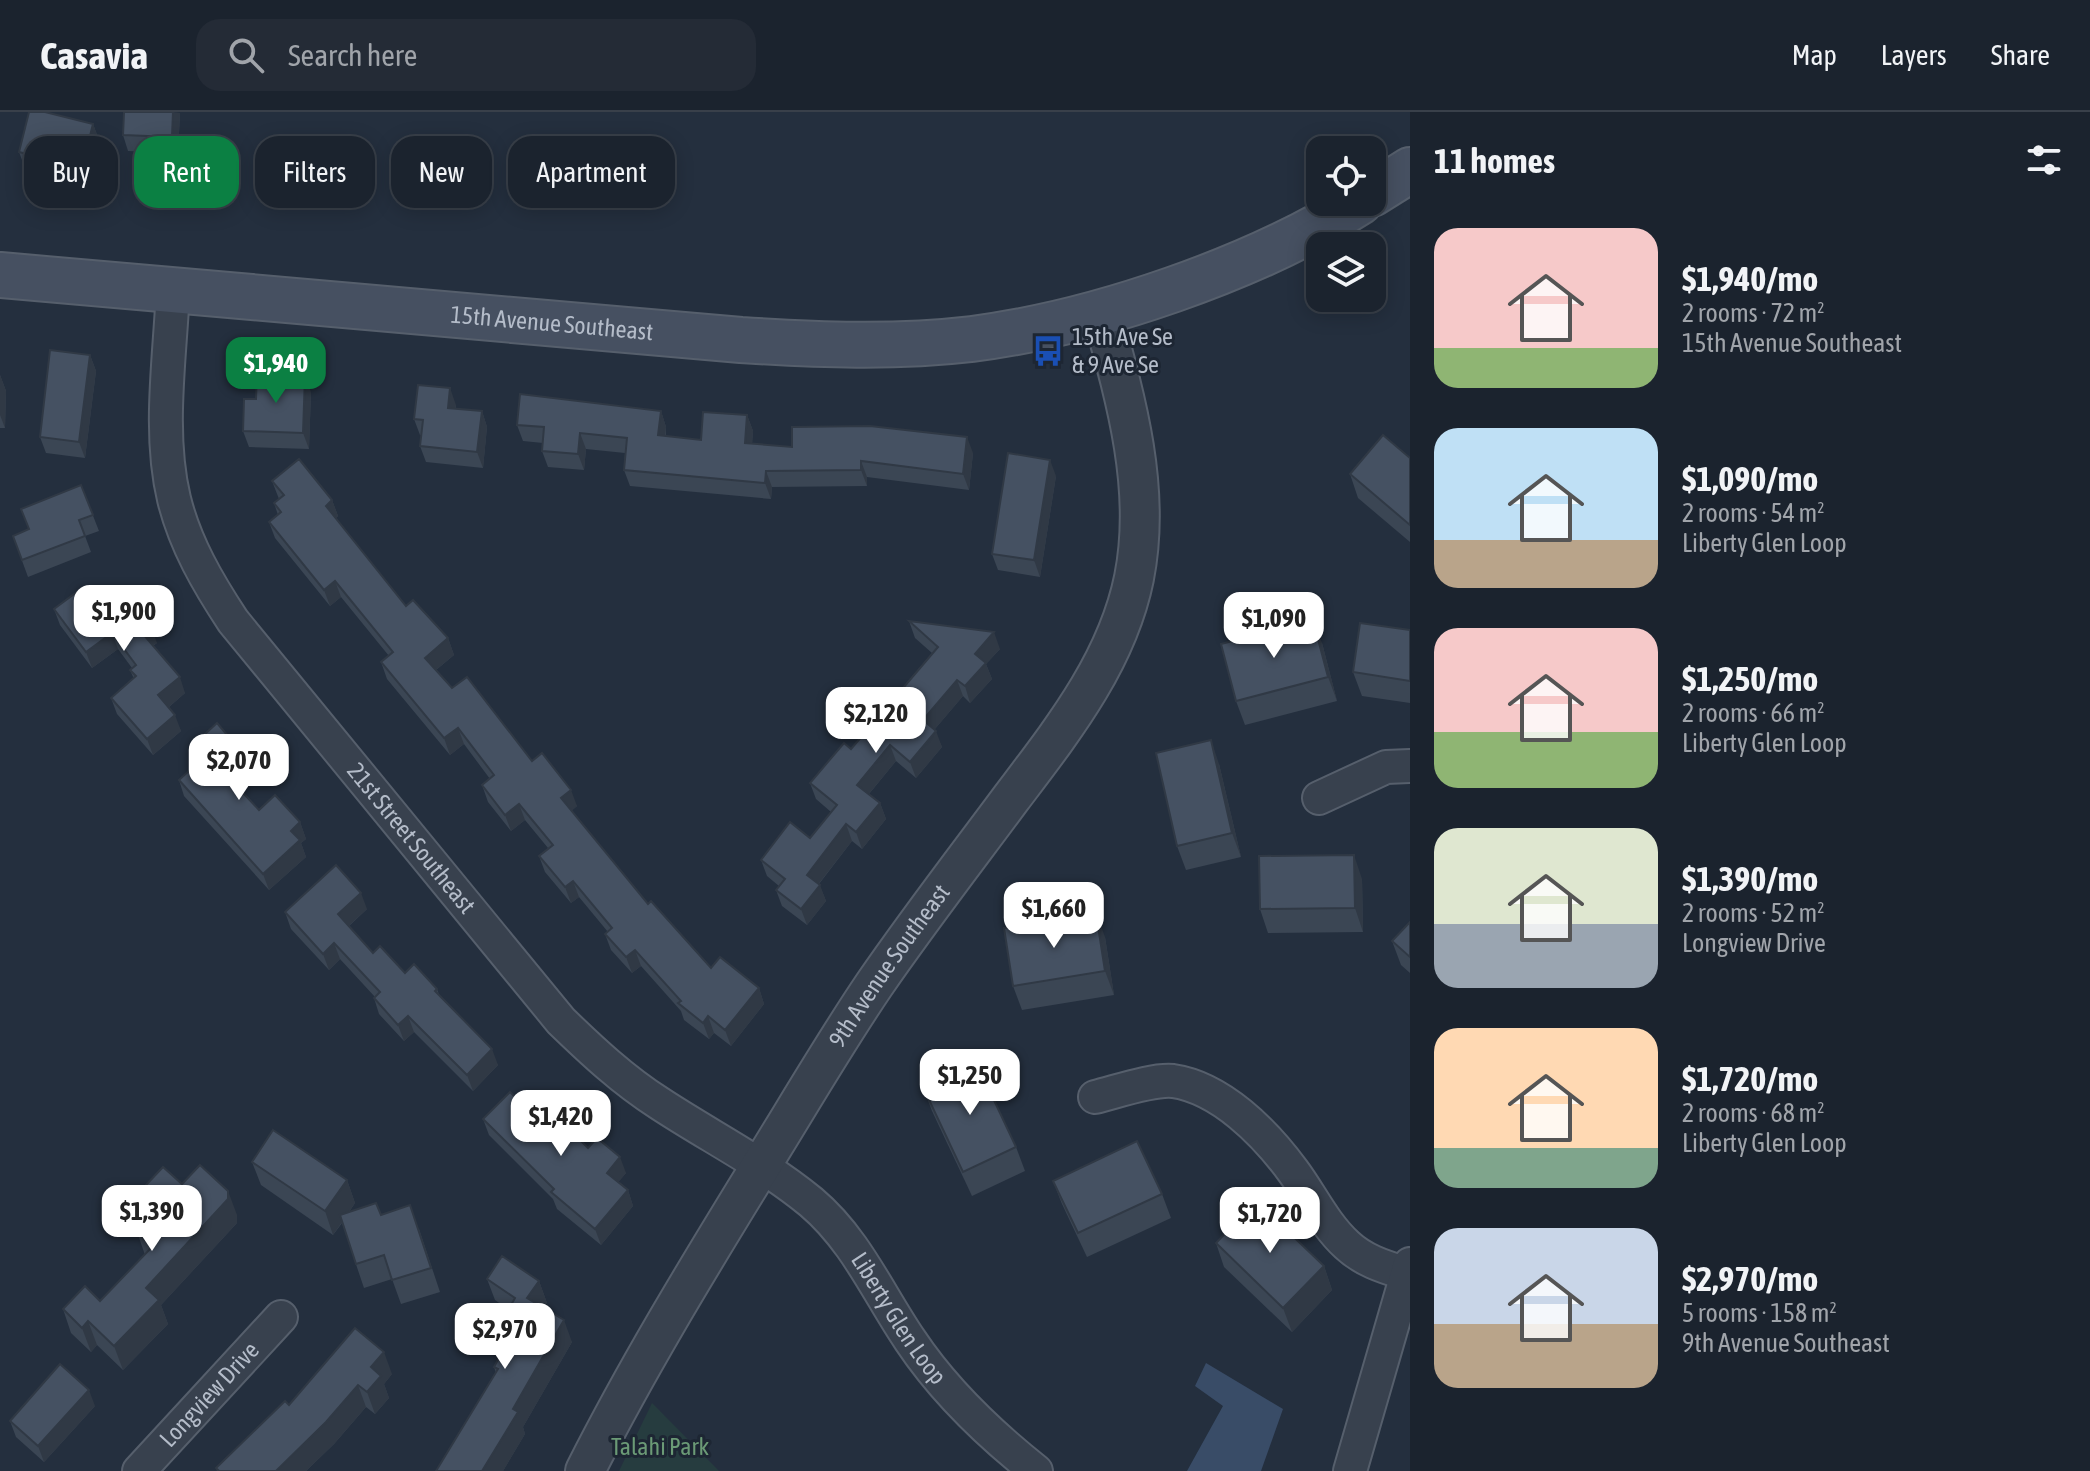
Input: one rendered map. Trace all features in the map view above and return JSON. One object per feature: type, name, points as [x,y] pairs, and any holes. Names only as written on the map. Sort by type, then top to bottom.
[{"type":"main road","points":[[1386,185],[1410,170]]},
{"type":"main road","name":"15th Avenue Southeast","points":[[0,275],[824,345],[917,344],[972,339],[1028,329],[1181,286],[1260,255],[1337,216]]},
{"type":"street","name":"21st Street Southeast","points":[[173,289],[168,462],[175,500],[191,548],[208,583],[233,621],[561,1021],[591,1051],[635,1086],[761,1167]]},
{"type":"street","name":"9th Avenue Southeast","points":[[585,1471],[621,1400],[874,985],[1076,710],[1114,644],[1134,578],[1140,518],[1138,468],[1129,419],[1101,310]]},
{"type":"street","points":[[1319,798],[1386,767],[1410,766]]},
{"type":"street","points":[[1095,1097],[1170,1081],[1214,1095],[1271,1145],[1345,1243],[1372,1262],[1408,1269],[1350,1471]]},
{"type":"street","name":"Liberty Glen Loop","points":[[761,1167],[812,1203],[839,1231],[858,1254],[931,1370],[984,1427],[1036,1471]]},
{"type":"street","name":"Longview Drive","points":[[139,1471],[281,1317]]},
{"type":"green space","name":"Talahi Park","points":[[652,1403],[659,1410],[719,1471],[619,1471]]},
{"type":"water","points":[[1206,1363],[1283,1409],[1261,1471],[1187,1471],[1223,1406],[1195,1386]]},
{"type":"building","points":[[29,112],[45,112],[93,124],[90,136],[24,136],[24,153],[19,152]]},
{"type":"building","points":[[124,112],[173,112],[172,136],[123,135]]},
{"type":"building","points":[[50,350],[90,355],[79,442],[40,437]]},
{"type":"building","points":[[257,373],[305,376],[303,433],[243,431],[244,399],[256,399]]},
{"type":"building","points":[[418,385],[450,388],[448,408],[482,411],[477,452],[420,446],[423,420],[414,419]]},
{"type":"building","points":[[520,394],[661,411],[658,435],[701,440],[703,412],[747,415],[745,443],[792,447],[792,427],[870,426],[967,437],[963,474],[861,461],[861,470],[766,471],[765,483],[624,470],[627,438],[580,433],[578,454],[542,451],[544,427],[517,425]]},
{"type":"building","points":[[1383,435],[1410,458],[1410,525],[1350,474]]},
{"type":"building","points":[[1008,453],[1050,460],[1034,560],[992,554]]},
{"type":"building","points":[[299,459],[332,500],[326,506],[406,606],[413,600],[448,638],[425,658],[452,688],[467,677],[532,761],[542,753],[571,790],[561,798],[648,904],[651,901],[711,968],[720,957],[759,988],[725,1030],[708,1016],[703,1023],[678,1003],[681,1001],[635,950],[626,957],[605,934],[612,928],[573,881],[565,887],[539,856],[553,845],[519,804],[505,815],[482,785],[494,775],[458,728],[444,738],[381,662],[393,652],[335,581],[324,590],[269,522],[281,512],[274,503],[284,495],[272,481]]},
{"type":"building","points":[[81,485],[93,515],[79,520],[85,536],[22,560],[13,536],[29,529],[21,509]]},
{"type":"building","points":[[85,586],[99,604],[123,587],[151,626],[142,633],[180,677],[158,695],[175,715],[147,739],[111,698],[136,676],[130,670],[136,665],[112,633],[86,652],[54,609]]},
{"type":"building","points":[[1313,620],[1328,677],[1236,701],[1221,644]]},
{"type":"building","points":[[909,621],[994,632],[975,654],[986,663],[965,686],[957,680],[923,720],[936,731],[910,762],[890,745],[857,785],[880,803],[856,832],[846,824],[807,875],[820,885],[801,909],[776,890],[785,879],[761,860],[790,822],[810,838],[837,805],[810,783],[844,743],[851,749],[938,647]]},
{"type":"building","points":[[1360,623],[1410,630],[1410,681],[1353,672]]},
{"type":"building","points":[[217,723],[250,762],[230,779],[259,810],[275,795],[300,822],[291,831],[300,840],[263,874],[179,780],[204,757],[193,745]]},
{"type":"building","points":[[1211,740],[1232,833],[1177,846],[1156,753]]},
{"type":"building","points":[[1354,855],[1355,908],[1260,909],[1259,856]]},
{"type":"building","points":[[336,865],[361,893],[338,914],[373,953],[380,946],[405,973],[414,964],[437,989],[435,991],[492,1049],[467,1075],[408,1016],[398,1025],[374,998],[380,992],[334,943],[323,954],[285,912]]},
{"type":"building","points":[[1096,913],[1105,971],[1013,986],[1004,928]]},
{"type":"building","points":[[1410,922],[1410,957],[1392,941]]},
{"type":"building","points":[[976,1062],[1016,1147],[963,1172],[923,1087]]},
{"type":"building","points":[[510,1092],[534,1116],[545,1105],[588,1148],[597,1138],[620,1157],[607,1173],[628,1190],[595,1229],[551,1192],[554,1189],[483,1119]]},
{"type":"building","points":[[273,1130],[347,1180],[325,1211],[252,1162]]},
{"type":"building","points":[[1137,1141],[1162,1194],[1078,1233],[1053,1181]]},
{"type":"building","points":[[200,1165],[228,1191],[228,1199],[146,1288],[159,1300],[114,1346],[88,1321],[82,1328],[63,1309],[85,1286],[100,1301],[152,1247],[137,1232],[165,1202],[146,1185],[163,1167],[182,1184]]},
{"type":"building","points":[[1256,1201],[1324,1266],[1283,1308],[1216,1243]]},
{"type":"building","points":[[376,1203],[381,1215],[410,1205],[431,1268],[392,1280],[384,1255],[356,1264],[340,1215]]},
{"type":"building","points":[[502,1256],[539,1281],[527,1298],[564,1320],[513,1409],[518,1412],[482,1471],[436,1471],[498,1369],[494,1367],[507,1343],[494,1335],[515,1298],[487,1279]]},
{"type":"building","points":[[355,1328],[384,1352],[371,1367],[381,1376],[367,1392],[358,1385],[276,1471],[219,1471],[216,1468],[285,1401],[289,1405]]},
{"type":"building","points":[[60,1364],[89,1390],[38,1446],[10,1421]]},
{"type":"place","name":"15th Ave Se & 9 Ave Se","points":[[1048,351]]}]
